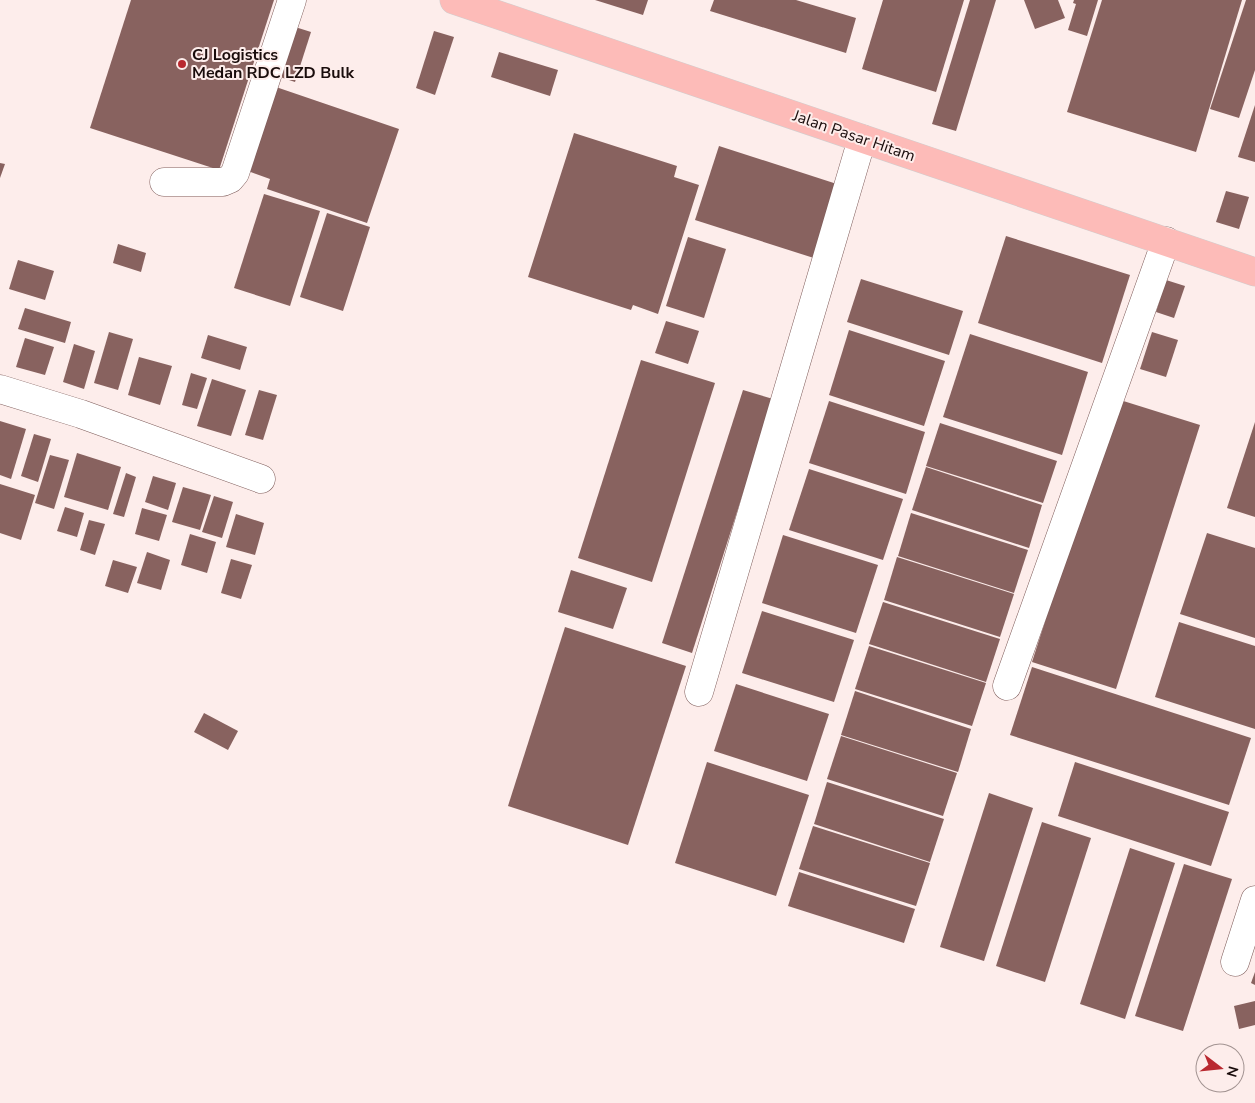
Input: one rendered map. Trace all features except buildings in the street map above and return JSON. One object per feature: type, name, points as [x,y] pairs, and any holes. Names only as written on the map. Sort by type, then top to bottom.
[{"type":"main road","name":"Jalan Pasar Hitam","points":[[454,0],[1255,272]]},
{"type":"street","points":[[164,182],[223,182],[230,179],[235,173],[292,0]]},
{"type":"street","points":[[699,692],[862,139]]},
{"type":"street","points":[[1007,686],[1166,241]]},
{"type":"street","points":[[0,389],[81,414],[261,479]]},
{"type":"street","points":[[1234,962],[1255,900]]},
{"type":"place","name":"CJ Logistics Medan RDC LZD Bulk","points":[[182,64]]}]
